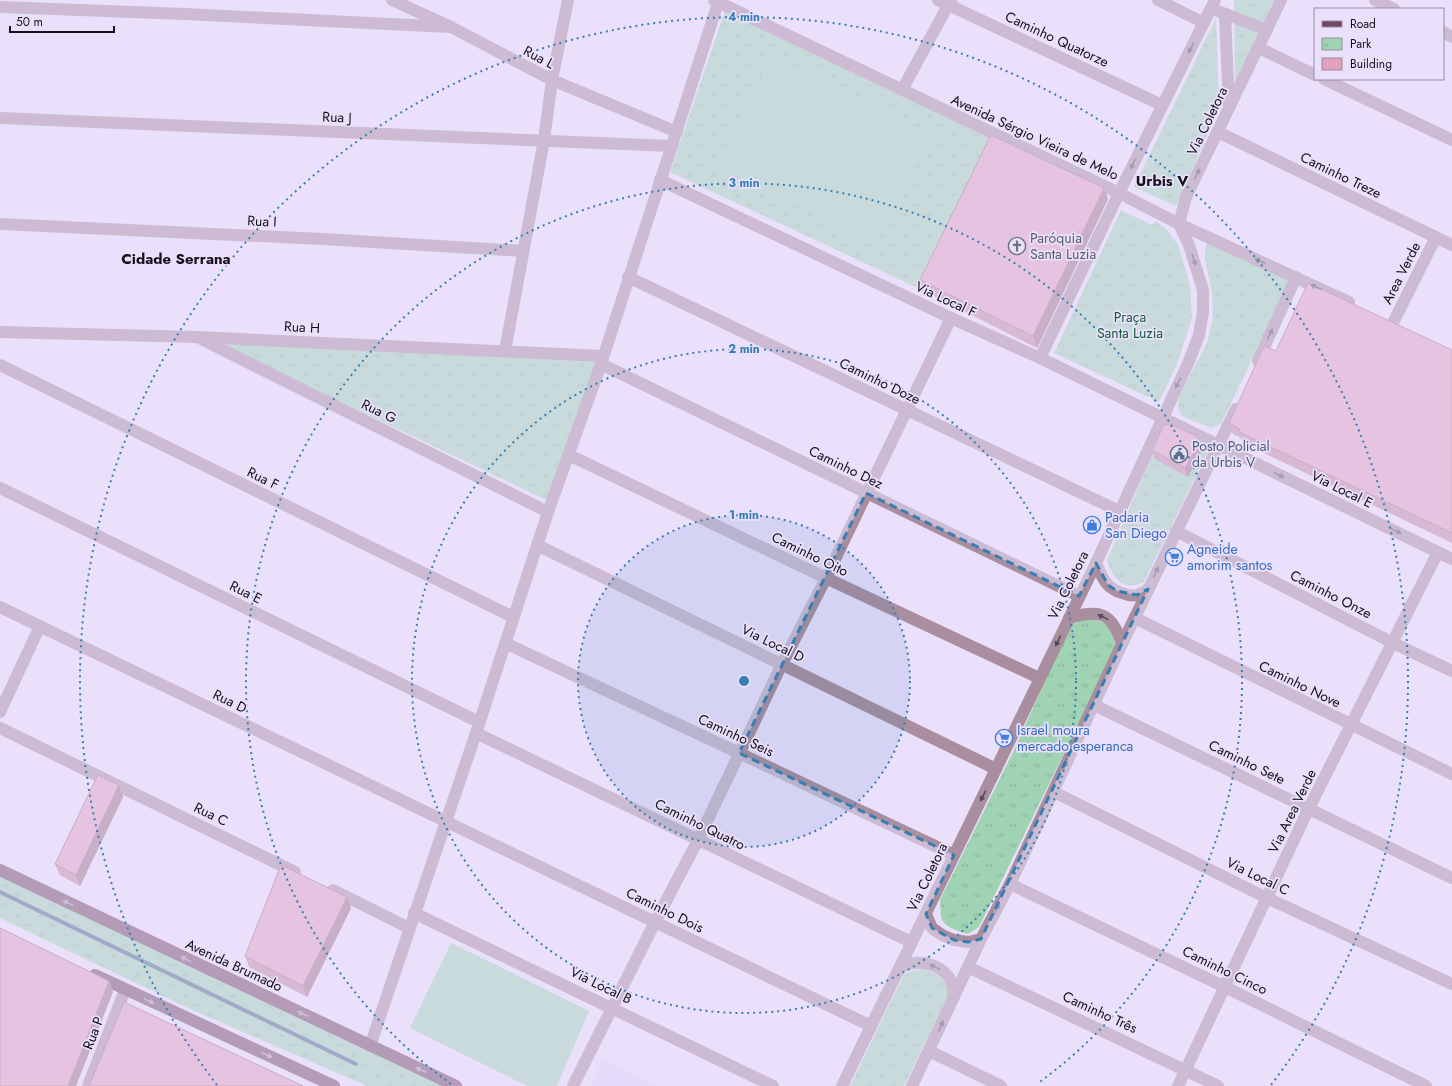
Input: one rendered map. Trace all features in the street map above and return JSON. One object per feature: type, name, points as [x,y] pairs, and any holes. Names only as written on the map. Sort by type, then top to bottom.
[{"type":"main road","name":"Avenida Brumado","points":[[0,870],[456,1086]]},
{"type":"main road","points":[[84,970],[334,1086]]},
{"type":"street","name":"Rua L","points":[[392,0],[451,27],[552,80],[677,132]]},
{"type":"street","points":[[504,351],[544,140],[552,80],[568,0]]},
{"type":"street","points":[[1158,0],[1204,23]]},
{"type":"street","name":"Via Coletora","points":[[842,1086],[1096,563],[1189,361],[1199,335],[1203,312],[1203,290],[1189,245],[1179,224],[1186,197],[1281,0]]},
{"type":"street","points":[[1376,0],[1392,8]]},
{"type":"street","points":[[370,1046],[478,728],[548,512],[602,360],[628,277],[677,132],[717,1]]},
{"type":"street","name":"Avenida Sérgio Vieira de Melo","points":[[717,1],[1119,193],[1179,224],[1358,307]]},
{"type":"street","points":[[902,90],[946,2]]},
{"type":"street","name":"Caminho Quatorze","points":[[946,2],[1162,105]]},
{"type":"street","points":[[1040,358],[1162,105],[1213,4],[1225,14],[1267,30]]},
{"type":"street","points":[[0,7],[185,14],[451,27]]},
{"type":"street","points":[[1225,14],[1229,109]]},
{"type":"street","points":[[1259,48],[1314,74]]},
{"type":"street","points":[[1326,80],[1452,140]]},
{"type":"street","name":"Rua J","points":[[0,118],[672,146]]},
{"type":"street","name":"Caminho Treze","points":[[1218,132],[1452,245]]},
{"type":"street","name":"Via Local F","points":[[660,180],[951,318],[1040,358],[1163,417],[1219,446]]},
{"type":"street","name":"Rua I","points":[[0,224],[324,239],[523,251]]},
{"type":"street","name":"Area Verde","points":[[1393,323],[1436,237]]},
{"type":"street","name":"Caminho Doze","points":[[628,277],[1119,511]]},
{"type":"street","points":[[1254,368],[1296,277]]},
{"type":"street","points":[[1379,316],[1406,329]]},
{"type":"street","points":[[573,1086],[698,840],[951,318]]},
{"type":"street","name":"Rua H","points":[[0,332],[197,337],[504,351],[602,360]]},
{"type":"street","name":"Rua G","points":[[197,337],[548,512]]},
{"type":"street","name":"Caminho Dez","points":[[602,360],[866,493],[1079,596]]},
{"type":"street","name":"Rua F","points":[[0,365],[513,617]]},
{"type":"street","points":[[912,1086],[981,939],[1010,884],[1054,792],[1148,589],[1219,446],[1241,397]]},
{"type":"street","name":"Via Local E","points":[[1219,446],[1452,559]]},
{"type":"street","name":"Caminho Oito","points":[[569,455],[1039,678]]},
{"type":"street","name":"Rua E","points":[[0,488],[478,728]]},
{"type":"street","name":"Caminho Onze","points":[[1176,531],[1452,671]]},
{"type":"street","name":"Via Local D","points":[[537,545],[996,769]]},
{"type":"street","name":"Via Area Verde","points":[[1178,1086],[1309,808],[1438,552]]},
{"type":"street","points":[[1096,563],[1101,575],[1108,585],[1125,594],[1137,595],[1148,589]]},
{"type":"street","name":"Rua D","points":[[0,607],[446,822]]},
{"type":"street","points":[[1069,618],[1085,613],[1098,614],[1108,618],[1119,634],[1122,644]]},
{"type":"street","name":"Caminho Nove","points":[[1135,618],[1351,726],[1452,774]]},
{"type":"street","points":[[0,712],[40,626]]},
{"type":"street","name":"Caminho Seis","points":[[505,643],[954,856]]},
{"type":"street","name":"Caminho Sete","points":[[1094,705],[1452,878]]},
{"type":"street","name":"Rua C","points":[[0,728],[309,879]]},
{"type":"street","name":"Caminho Quatro","points":[[478,728],[698,840],[911,942]]},
{"type":"street","name":"Via Local C","points":[[1054,792],[1267,898],[1452,984]]},
{"type":"street","name":"Caminho Dois","points":[[446,822],[871,1026]]},
{"type":"street","name":"Caminho Cinco","points":[[1010,884],[1225,986],[1426,1086]]},
{"type":"street","points":[[323,886],[409,928]]},
{"type":"street","name":"Via Local B","points":[[414,914],[613,1008],[773,1086]]},
{"type":"street","points":[[926,914],[932,928],[942,935],[954,940],[968,942],[981,939]]},
{"type":"street","points":[[899,968],[913,962],[924,962],[934,966],[944,972],[951,981],[954,996]]},
{"type":"street","name":"Caminho Três","points":[[968,967],[1218,1086]]},
{"type":"street","name":"Rua P","points":[[88,1086],[125,990]]},
{"type":"street","points":[[929,1051],[1001,1086]]},
{"type":"highlighted area","points":[[866,493],[1079,596],[1096,563],[1108,585],[1117,591],[1137,595],[1148,589],[981,939],[968,942],[954,940],[932,928],[926,914],[954,855],[739,753]]},
{"type":"shaded area","points":[[603,1060],[636,1077],[659,1086],[590,1086]]},
{"type":"green space","points":[[1234,0],[1274,0],[1235,83]]},
{"type":"green space","points":[[726,8],[996,139],[995,146],[924,291],[670,172]]},
{"type":"green space","points":[[1216,18],[1219,109],[1176,206],[1134,187]]},
{"type":"green space","points":[[772,55],[932,135],[876,244],[719,167]]},
{"type":"green space","name":"Praça Santa Luzia","points":[[1121,210],[1152,225],[1156,221],[1167,230],[1178,245],[1190,284],[1192,318],[1176,367],[1159,402],[1054,353]]},
{"type":"green space","points":[[1208,242],[1284,275],[1287,280],[1287,287],[1221,424],[1211,428],[1182,416],[1178,408],[1179,396],[1207,343],[1213,316],[1212,293],[1205,259],[1205,248]]},
{"type":"green space","points":[[218,343],[598,359],[548,501]]},
{"type":"green space","points":[[1160,437],[1205,442],[1209,449],[1144,582],[1137,585],[1125,584],[1120,582],[1112,573],[1107,560]]},
{"type":"green space","points":[[1090,618],[1102,622],[1110,628],[1114,636],[1115,649],[979,927],[968,934],[952,928],[945,924],[941,917],[940,900],[1014,750],[1070,626],[1080,619]]},
{"type":"green space","points":[[0,874],[445,1086],[367,1086],[188,1008],[0,918]]},
{"type":"green space","points":[[451,943],[589,1011],[557,1086],[527,1086],[410,1028]]},
{"type":"green space","points":[[925,969],[935,973],[944,981],[949,994],[904,1086],[850,1086],[904,974],[915,970]]},
{"type":"building","name":"Paróquia Santa Luzia","points":[[991,135],[1104,188],[1033,336],[920,280]]},
{"type":"building","points":[[1308,283],[1452,350],[1452,533],[1239,432],[1240,429],[1229,423],[1264,346],[1276,351]]},
{"type":"building","name":"Posto Policial da Urbis V","points":[[1170,424],[1196,436],[1200,441],[1185,468],[1152,450],[1164,425]]},
{"type":"building","points":[[98,775],[119,785],[76,875],[55,864]]},
{"type":"building","points":[[281,865],[347,897],[303,986],[245,956]]},
{"type":"building","points":[[0,928],[109,981],[68,1086],[0,1086]]},
{"type":"building","points":[[124,1002],[303,1086],[89,1086]]},
{"type":"waterway","points":[[0,892],[356,1064]]},
{"type":"place","name":"Paróquia Santa Luzia","points":[[1017,246]]},
{"type":"place","name":"Posto Policial da Urbis V","points":[[1179,454]]},
{"type":"place","name":"Padaria San Diego","points":[[1092,525]]},
{"type":"place","name":"Agneide amorim santos","points":[[1174,557]]},
{"type":"place","name":"Israel moura mercado esperanca","points":[[1004,738]]},
{"type":"district","name":"Urbis V","points":[[1162,181]]},
{"type":"district","name":"Cidade Serrana","points":[[176,259]]}]
